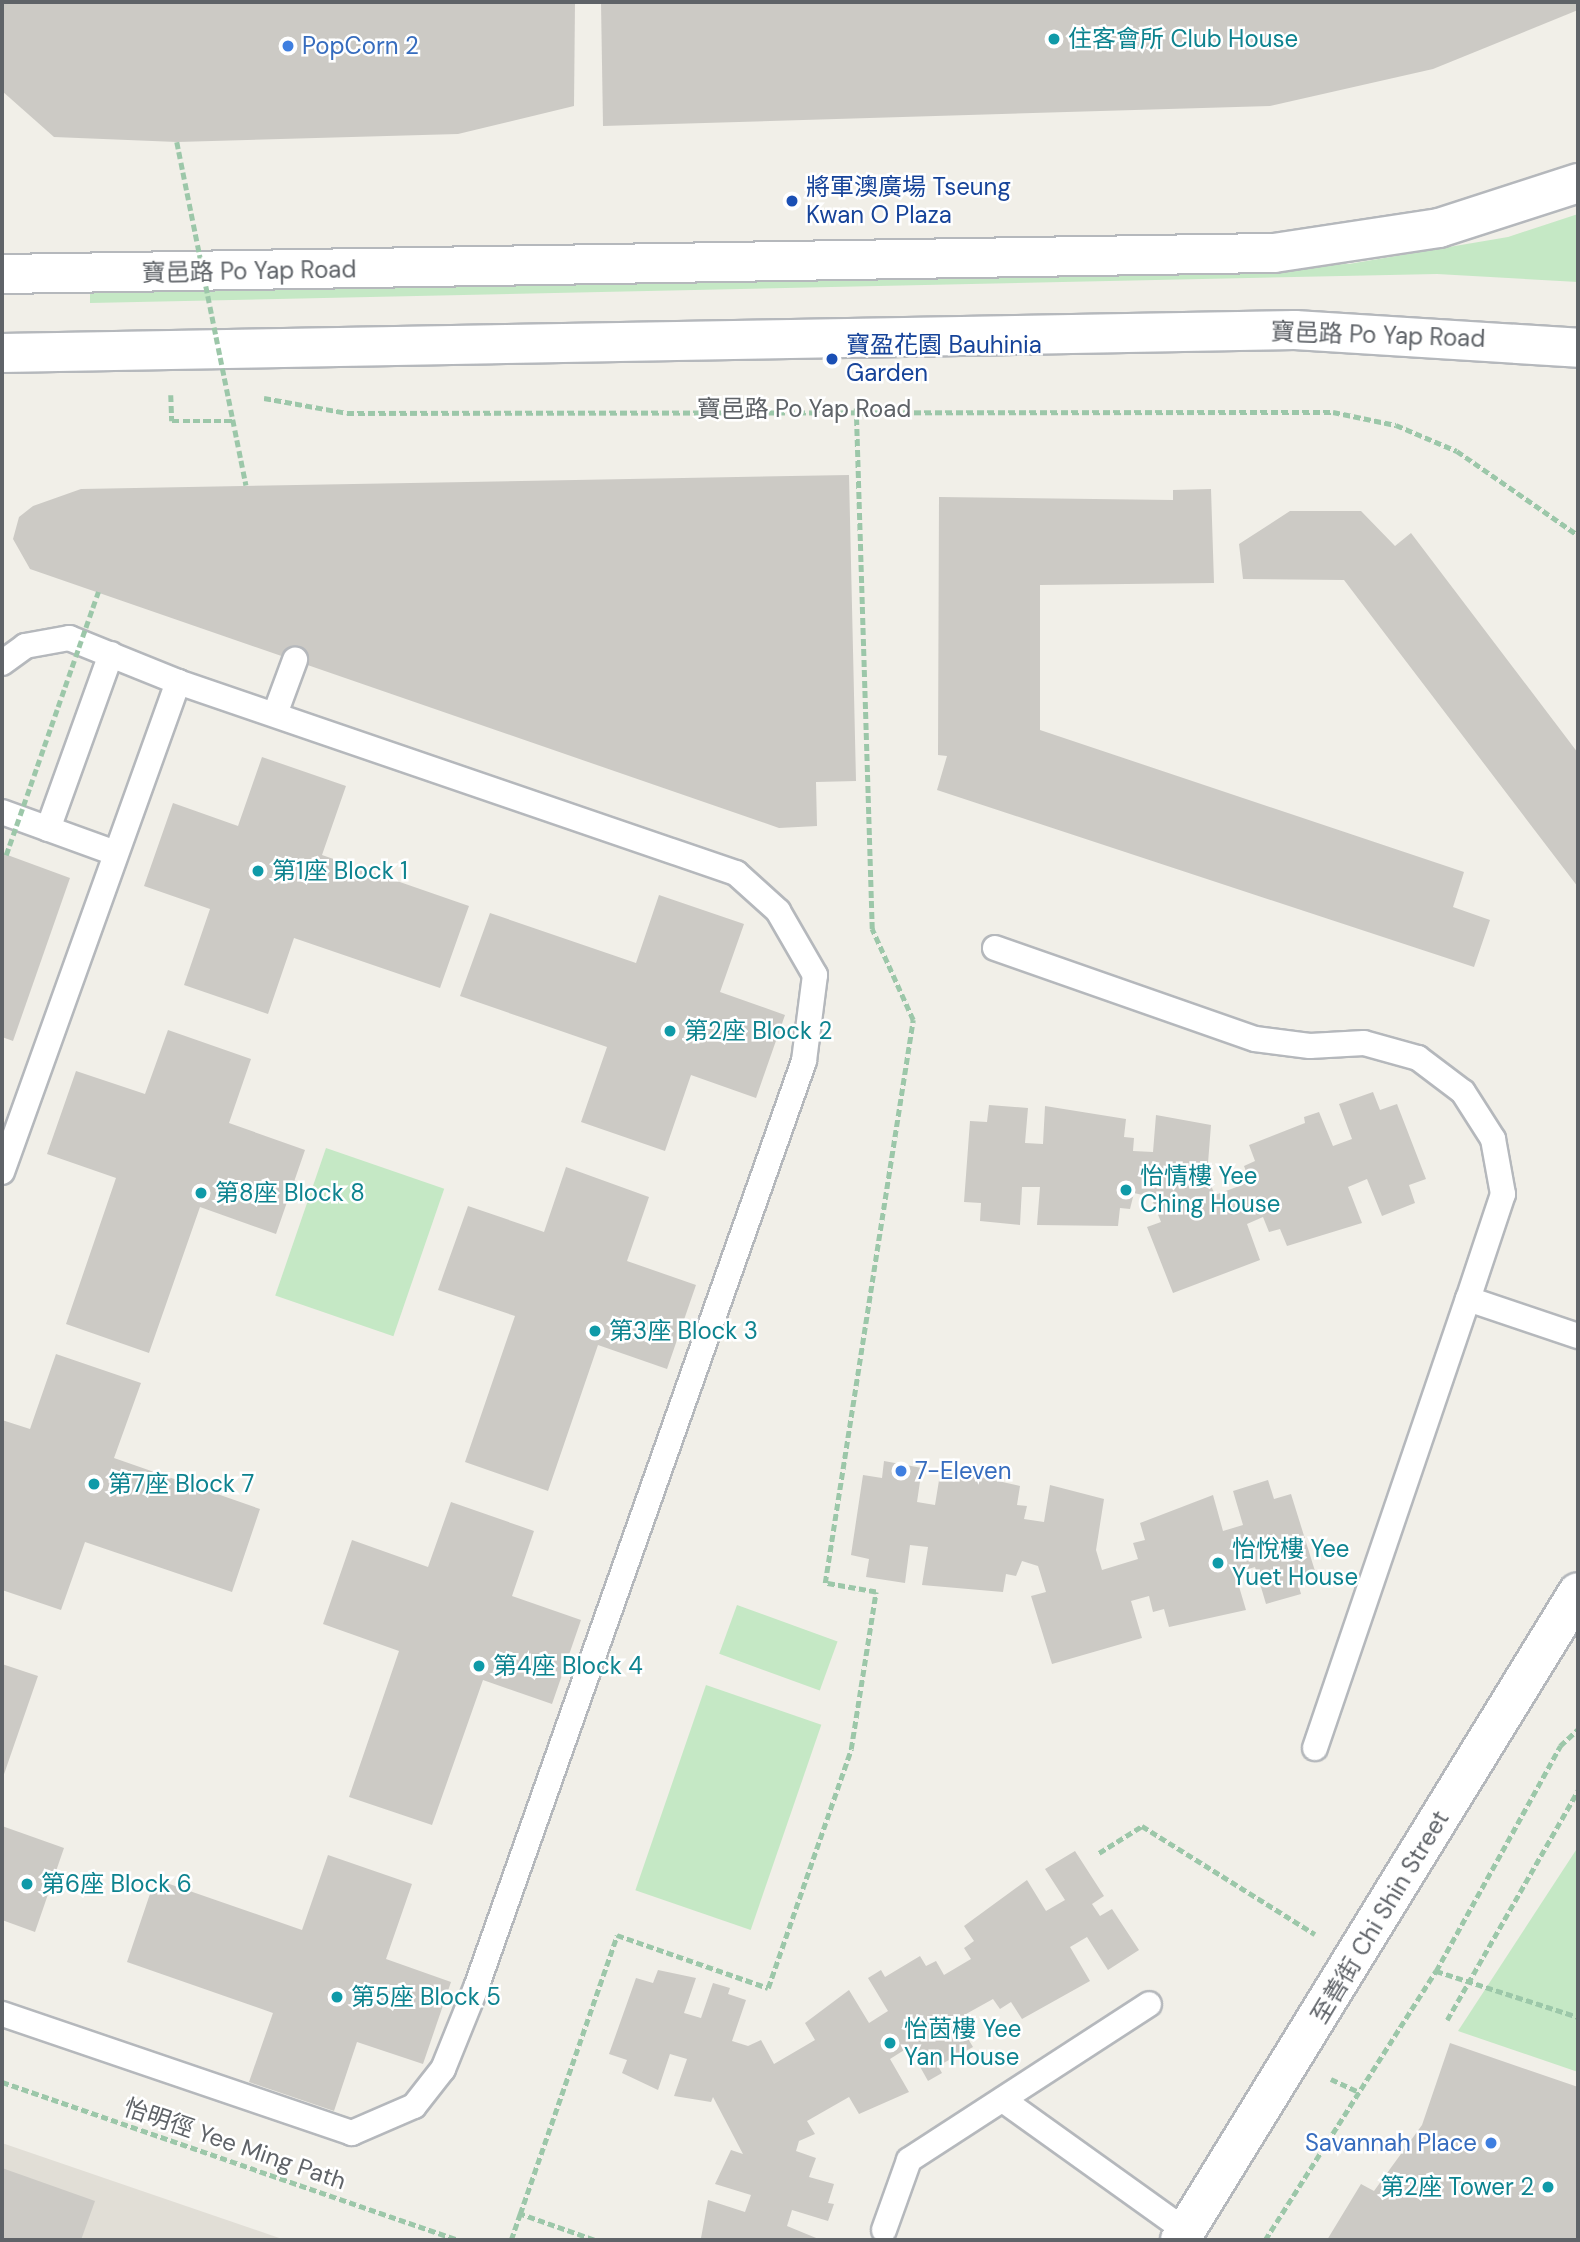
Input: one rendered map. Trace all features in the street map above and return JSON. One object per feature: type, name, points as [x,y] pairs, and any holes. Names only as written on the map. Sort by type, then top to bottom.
[{"type":"main road","name":"寶邑路 Po Yap Road","points":[[2,274],[1273,253],[1439,228],[1578,183]]},
{"type":"main road","name":"寶邑路 Po Yap Road","points":[[2,353],[1295,330],[1578,348]]},
{"type":"main road","name":"至善街 Chi Shin Street","points":[[1183,2236],[1578,1592]]},
{"type":"lane","points":[[2,663],[25,646],[69,638],[178,682],[736,873],[778,911],[815,975],[804,1061],[477,1985],[443,2068],[414,2106],[352,2133],[2,2014]]},
{"type":"lane","points":[[48,829],[111,654]]},
{"type":"lane","points":[[275,714],[295,660]]},
{"type":"lane","points":[[2,1172],[12,1110],[116,853],[178,682]]},
{"type":"lane","points":[[2,812],[116,853]]},
{"type":"lane","points":[[995,948],[1255,1039],[1310,1046],[1364,1043],[1418,1058],[1463,1092],[1493,1139],[1503,1194],[1315,1748]]},
{"type":"lane","points":[[1468,1299],[1578,1336]]},
{"type":"lane","points":[[884,2230],[909,2160],[1149,2004]]},
{"type":"lane","points":[[1003,2100],[1183,2236]]},
{"type":"path","points":[[177,142],[246,485]]},
{"type":"path","points":[[211,387],[239,393]]},
{"type":"path","name":"寶邑路 Po Yap Road","points":[[252,395],[347,413],[856,408],[1333,412],[1396,425],[1457,452],[1578,535]]},
{"type":"path","points":[[511,2240],[617,1935],[768,1988],[852,1749],[876,1592],[825,1583],[914,1020],[873,929],[856,408]]},
{"type":"path","points":[[172,421],[233,421]]},
{"type":"path","points":[[6,855],[98,592]]},
{"type":"path","points":[[1265,2240],[1436,1970],[1560,1746],[1578,1730]]},
{"type":"path","points":[[1447,2020],[1578,1790]]},
{"type":"path","points":[[1099,1853],[1142,1826],[1317,1935]]},
{"type":"path","points":[[1436,1970],[1578,2017]]},
{"type":"path","name":"怡明徑 Yee Ming Path","points":[[2,2082],[457,2240]]},
{"type":"path","points":[[520,2214],[594,2240]]},
{"type":"shaded area","points":[[2,2143],[285,2240],[2,2240]]},
{"type":"green space","points":[[1578,214],[1578,282],[1437,274],[90,303],[90,289],[1349,264],[1508,237]]},
{"type":"green space","points":[[326,1148],[444,1189],[393,1336],[275,1296]]},
{"type":"green space","points":[[737,1605],[838,1642],[820,1690],[719,1654]]},
{"type":"green space","points":[[706,1685],[821,1725],[751,1930],[635,1890]]},
{"type":"green space","points":[[1578,1847],[1578,2072],[1458,2031]]},
{"type":"building","name":"PopCorn 2","points":[[2,2],[575,2],[574,106],[458,134],[177,142],[54,137],[2,91]]},
{"type":"building","name":"住客會所 Club House","points":[[601,2],[1578,2],[1578,10],[1433,69],[1270,106],[603,126]]},
{"type":"building","points":[[849,475],[856,781],[816,782],[817,826],[779,828],[30,569],[13,539],[19,517],[33,506],[81,489]]},
{"type":"building","points":[[1211,489],[1214,583],[1040,585],[1040,730],[1464,872],[1453,907],[1490,920],[1474,967],[937,790],[947,756],[938,755],[939,497],[1173,500],[1173,490]]},
{"type":"building","points":[[1290,511],[1361,511],[1395,546],[1411,533],[1578,753],[1578,887],[1344,580],[1243,579],[1239,544]]},
{"type":"building","name":"第1座 Block 1","points":[[262,757],[346,786],[322,855],[469,906],[440,988],[294,938],[268,1014],[184,985],[210,909],[144,886],[173,803],[238,826]]},
{"type":"building","points":[[2,853],[70,878],[13,1041],[2,1037]]},
{"type":"building","name":"第2座 Block 2","points":[[659,895],[744,924],[720,992],[785,1015],[756,1098],[691,1075],[665,1151],[581,1122],[607,1047],[460,996],[490,913],[636,963]]},
{"type":"building","name":"第8座 Block 8","points":[[168,1030],[251,1059],[229,1123],[305,1150],[276,1234],[200,1207],[149,1353],[66,1324],[116,1178],[47,1154],[76,1071],[145,1094]]},
{"type":"building","name":"怡情樓 Yee Ching House","points":[[1373,1092],[1380,1110],[1397,1104],[1426,1179],[1409,1185],[1415,1203],[1382,1216],[1367,1179],[1348,1187],[1362,1223],[1287,1246],[1280,1229],[1269,1232],[1263,1217],[1247,1224],[1260,1260],[1173,1293],[1147,1227],[1161,1222],[1151,1197],[1134,1193],[1130,1209],[1120,1208],[1118,1226],[1037,1225],[1040,1187],[1022,1187],[1020,1225],[980,1221],[981,1203],[964,1202],[970,1121],[987,1122],[989,1105],[1028,1108],[1025,1143],[1043,1144],[1045,1106],[1126,1119],[1124,1137],[1134,1138],[1133,1151],[1153,1152],[1156,1115],[1211,1125],[1207,1176],[1215,1195],[1250,1182],[1244,1166],[1255,1161],[1249,1145],[1305,1123],[1304,1117],[1319,1112],[1333,1146],[1352,1139],[1339,1104]]},
{"type":"building","name":"第3座 Block 3","points":[[566,1167],[649,1197],[627,1261],[696,1285],[667,1369],[598,1345],[548,1491],[465,1462],[515,1316],[438,1290],[468,1206],[544,1232]]},
{"type":"building","name":"第7座 Block 7","points":[[56,1354],[141,1383],[114,1458],[260,1509],[232,1592],[85,1542],[61,1610],[2,1590],[2,1420],[30,1429]]},
{"type":"building","name":"怡悅樓 Yee Yuet House","points":[[884,1461],[922,1468],[917,1502],[935,1505],[941,1468],[1020,1486],[1017,1505],[1027,1506],[1024,1519],[1044,1522],[1050,1485],[1104,1499],[1096,1550],[1102,1570],[1138,1559],[1133,1543],[1145,1540],[1140,1523],[1213,1495],[1223,1531],[1243,1525],[1233,1491],[1268,1480],[1274,1499],[1291,1494],[1315,1571],[1296,1576],[1301,1594],[1266,1604],[1255,1567],[1235,1573],[1246,1610],[1169,1627],[1164,1609],[1153,1612],[1149,1596],[1131,1601],[1142,1638],[1052,1664],[1031,1596],[1046,1592],[1038,1566],[1022,1561],[1016,1576],[1006,1574],[1003,1592],[922,1585],[928,1547],[910,1545],[905,1583],[866,1577],[869,1559],[851,1555],[863,1475],[882,1478]]},
{"type":"building","name":"第4座 Block 4","points":[[451,1502],[534,1531],[512,1596],[581,1620],[552,1704],[483,1680],[432,1825],[349,1797],[399,1651],[323,1624],[352,1540],[428,1567]]},
{"type":"building","points":[[2,1664],[38,1676],[2,1780]]},
{"type":"building","name":"第6座 Block 6","points":[[2,1826],[64,1848],[35,1932],[2,1920]]},
{"type":"building","name":"怡茵樓 Yee Yan House","points":[[1075,1851],[1104,1896],[1092,1904],[1100,1916],[1112,1909],[1139,1950],[1108,1970],[1087,1937],[1070,1947],[1090,1981],[1022,2019],[1011,2002],[1000,2009],[993,1999],[966,2014],[976,2031],[967,2037],[973,2047],[938,2066],[942,2073],[928,2081],[909,2047],[890,2059],[909,2092],[859,2114],[849,2097],[807,2121],[815,2134],[799,2141],[796,2151],[816,2158],[809,2177],[834,2184],[828,2203],[834,2204],[828,2221],[792,2210],[787,2226],[821,2240],[701,2238],[708,2200],[745,2212],[751,2195],[715,2184],[731,2150],[743,2154],[713,2097],[711,2102],[674,2096],[687,2059],[670,2054],[658,2090],[622,2073],[627,2060],[609,2054],[636,1978],[653,1983],[658,1970],[696,1978],[684,2013],[701,2018],[713,1983],[730,1988],[728,1994],[746,2000],[732,2041],[748,2046],[761,2040],[774,2064],[815,2040],[805,2023],[849,1990],[869,2023],[888,2011],[868,1978],[881,1970],[885,1977],[920,1956],[926,1966],[936,1961],[944,1975],[971,1959],[964,1948],[974,1941],[964,1926],[1027,1880],[1046,1911],[1065,1900],[1045,1869]]},
{"type":"building","name":"第5座 Block 5","points":[[328,1855],[412,1884],[386,1959],[451,1982],[423,2064],[357,2042],[334,2111],[249,2082],[273,2013],[127,1962],[155,1879],[302,1930]]},
{"type":"building","name":"Savannah Place","points":[[1450,2043],[1578,2087],[1578,2240],[1327,2240],[1361,2184],[1374,2191],[1422,2125]]},
{"type":"building","points":[[2,2168],[95,2201],[81,2240],[2,2240]]},
{"type":"place","name":"住客會所 Club House","points":[[1054,39]]},
{"type":"place","name":"PopCorn 2","points":[[288,46]]},
{"type":"place","name":"將軍澳廣場 Tseung Kwan O Plaza","points":[[792,201]]},
{"type":"place","name":"寶盈花園 Bauhinia Garden","points":[[832,359]]},
{"type":"place","name":"第1座 Block 1","points":[[258,871]]},
{"type":"place","name":"第2座 Block 2","points":[[670,1031]]},
{"type":"place","name":"怡情樓 Yee Ching House","points":[[1126,1190]]},
{"type":"place","name":"第8座 Block 8","points":[[201,1193]]},
{"type":"place","name":"第3座 Block 3","points":[[595,1331]]},
{"type":"place","name":"7-Eleven","points":[[901,1471]]},
{"type":"place","name":"第7座 Block 7","points":[[94,1484]]},
{"type":"place","name":"怡悅樓 Yee Yuet House","points":[[1218,1563]]},
{"type":"place","name":"第4座 Block 4","points":[[479,1666]]},
{"type":"place","name":"第6座 Block 6","points":[[27,1884]]},
{"type":"place","name":"第5座 Block 5","points":[[337,1997]]},
{"type":"place","name":"怡茵樓 Yee Yan House","points":[[890,2043]]},
{"type":"place","name":"Savannah Place","points":[[1491,2143]]},
{"type":"place","name":"第2座 Tower 2","points":[[1548,2187]]}]
